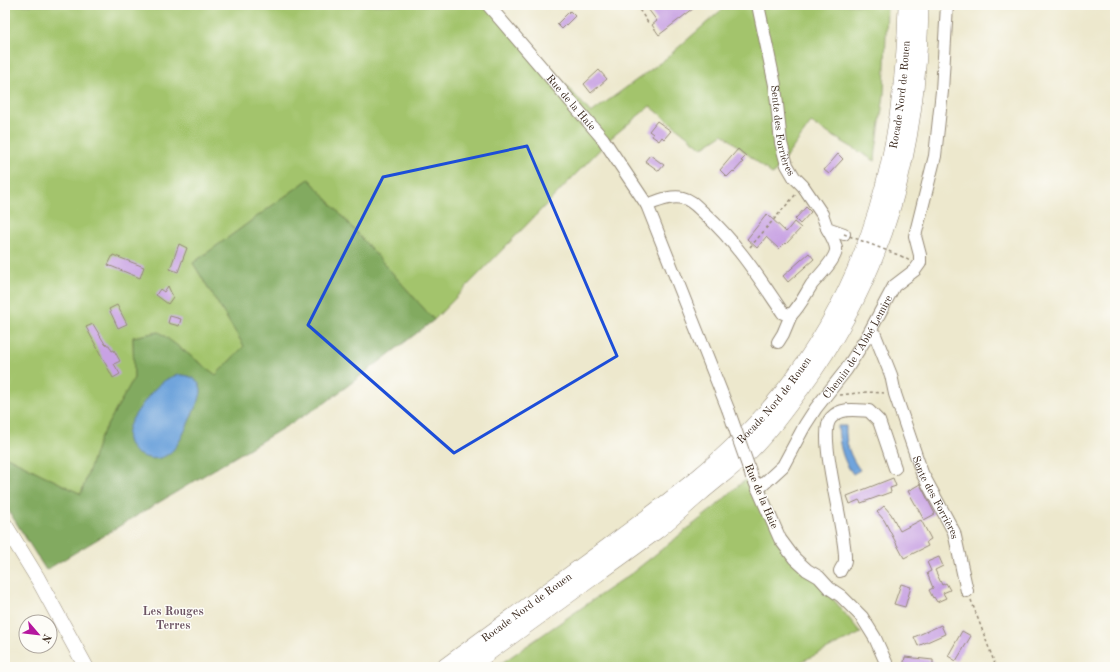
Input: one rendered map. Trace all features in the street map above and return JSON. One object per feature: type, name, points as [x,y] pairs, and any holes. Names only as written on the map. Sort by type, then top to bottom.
[{"type":"highway","name":"Rocade Nord de Rouen","points":[[444,667],[650,516],[702,474],[733,446],[774,402],[808,356],[843,298],[870,234],[880,202],[890,166],[902,90],[907,5]]},
{"type":"highway","name":"Rocade Nord de Rouen","points":[[468,667],[658,529],[747,453],[781,415],[819,363],[854,303],[882,239],[892,208],[903,168],[910,130],[915,90],[920,5]]},
{"type":"main road","points":[[5,525],[38,579],[86,667]]},
{"type":"street","name":"Rue de la Haie","points":[[488,5],[603,139],[647,205],[728,409],[752,477],[780,539],[794,558],[829,588],[841,596],[862,617],[888,667]]},
{"type":"street","name":"Sente des Forrières","points":[[758,5],[775,85],[782,143],[787,165],[794,177],[803,186],[822,214],[828,228]]},
{"type":"street","name":"Chemin de l'Abbé Lemire","points":[[758,489],[783,466],[816,408],[846,370],[868,335],[894,286],[915,270],[920,263],[920,255],[915,236],[935,156],[942,91],[946,5]]},
{"type":"street","points":[[647,205],[666,198],[682,197],[691,201],[715,223],[741,252],[783,313],[791,315]]},
{"type":"street","points":[[828,228],[844,234]]},
{"type":"street","points":[[778,342],[784,334],[791,315],[797,309],[836,252],[836,246],[828,228]]},
{"type":"street","name":"Sente des Forrières","points":[[868,335],[875,335],[891,375],[895,394],[922,473],[954,532],[967,591]]},
{"type":"street","points":[[840,571],[845,562],[826,430],[830,418],[840,411],[869,410],[879,421],[895,468]]},
{"type":"path","points":[[636,5],[649,24]]},
{"type":"path","points":[[741,252],[750,248],[803,186]]},
{"type":"path","points":[[844,234],[901,256]]},
{"type":"path","points":[[838,395],[867,392],[895,394]]},
{"type":"path","points":[[967,591],[996,667]]},
{"type":"highlighted area","points":[[527,146],[617,356],[454,453],[308,325],[383,177]]},
{"type":"green space","points":[[5,5],[495,5],[591,113],[664,60],[727,5],[887,5],[884,95],[875,161],[811,123],[773,175],[723,134],[702,148],[650,106],[611,138],[434,320],[309,179],[193,263],[244,346],[216,375],[159,332],[133,337],[134,378],[100,438],[81,494],[5,456],[5,403],[10,380],[5,373]]},
{"type":"green space","points":[[309,179],[434,320],[325,403],[46,570],[5,505],[5,456],[81,494],[100,438],[134,378],[133,337],[159,332],[216,375],[244,346],[193,263]]},
{"type":"green space","points":[[754,475],[779,533],[861,633],[790,667],[496,667],[632,573],[715,507],[740,484]]},
{"type":"water","points":[[177,375],[184,375],[195,379],[200,385],[201,389],[199,399],[185,430],[177,445],[165,456],[149,458],[140,455],[133,450],[128,440],[127,435],[131,421],[155,388],[165,380]]},
{"type":"water","points":[[838,426],[846,426],[846,438],[849,450],[853,460],[860,470],[853,474],[846,463],[842,452]]},
{"type":"building","points":[[645,5],[698,5],[659,35],[652,25],[657,21]]},
{"type":"building","points":[[570,11],[575,16],[562,29],[557,24]]},
{"type":"building","points":[[599,70],[607,79],[591,93],[584,84]]},
{"type":"building","points":[[657,121],[671,131],[664,139],[662,137],[659,141],[652,136],[653,134],[649,131]]},
{"type":"building","points":[[738,149],[746,156],[734,172],[733,171],[727,177],[720,170]]},
{"type":"building","points":[[838,154],[843,159],[829,174],[824,170]]},
{"type":"building","points":[[650,155],[664,165],[659,171],[645,161]]},
{"type":"building","points":[[806,207],[811,212],[800,224],[795,219]]},
{"type":"building","points":[[767,214],[786,232],[794,222],[801,228],[786,244],[785,243],[779,249],[766,237],[757,248],[747,239]]},
{"type":"building","points":[[179,244],[187,248],[178,272],[170,269]]},
{"type":"building","points":[[809,253],[814,259],[788,282],[783,276]]},
{"type":"building","points":[[113,255],[144,267],[140,278],[108,265]]},
{"type":"building","points":[[168,286],[173,297],[168,304],[156,295],[160,289],[164,292]]},
{"type":"building","points":[[117,305],[127,324],[118,328],[109,309]]},
{"type":"building","points":[[170,316],[181,319],[179,326],[168,323]]},
{"type":"building","points":[[93,324],[105,344],[106,343],[109,345],[112,351],[114,350],[120,361],[114,364],[120,374],[113,378],[86,327]]},
{"type":"building","points":[[893,478],[896,486],[890,488],[891,492],[861,503],[859,500],[850,504],[847,496]]},
{"type":"building","points":[[920,484],[935,514],[924,520],[908,491]]},
{"type":"building","points":[[884,506],[891,514],[900,531],[921,520],[931,539],[926,542],[928,546],[904,558],[884,520],[877,512]]},
{"type":"building","points":[[939,557],[943,566],[935,570],[942,585],[946,583],[950,590],[943,593],[946,598],[937,602],[929,590],[933,588],[927,573],[931,571],[927,562]]},
{"type":"building","points":[[901,584],[911,587],[905,607],[894,604]]},
{"type":"building","points":[[941,625],[945,634],[918,646],[914,637]]},
{"type":"building","points":[[962,631],[971,636],[956,661],[948,656]]},
{"type":"building","points":[[905,657],[933,660],[933,667],[903,667]]},
{"type":"district","name":"Les Rouges Terres","points":[[173,618]]}]
